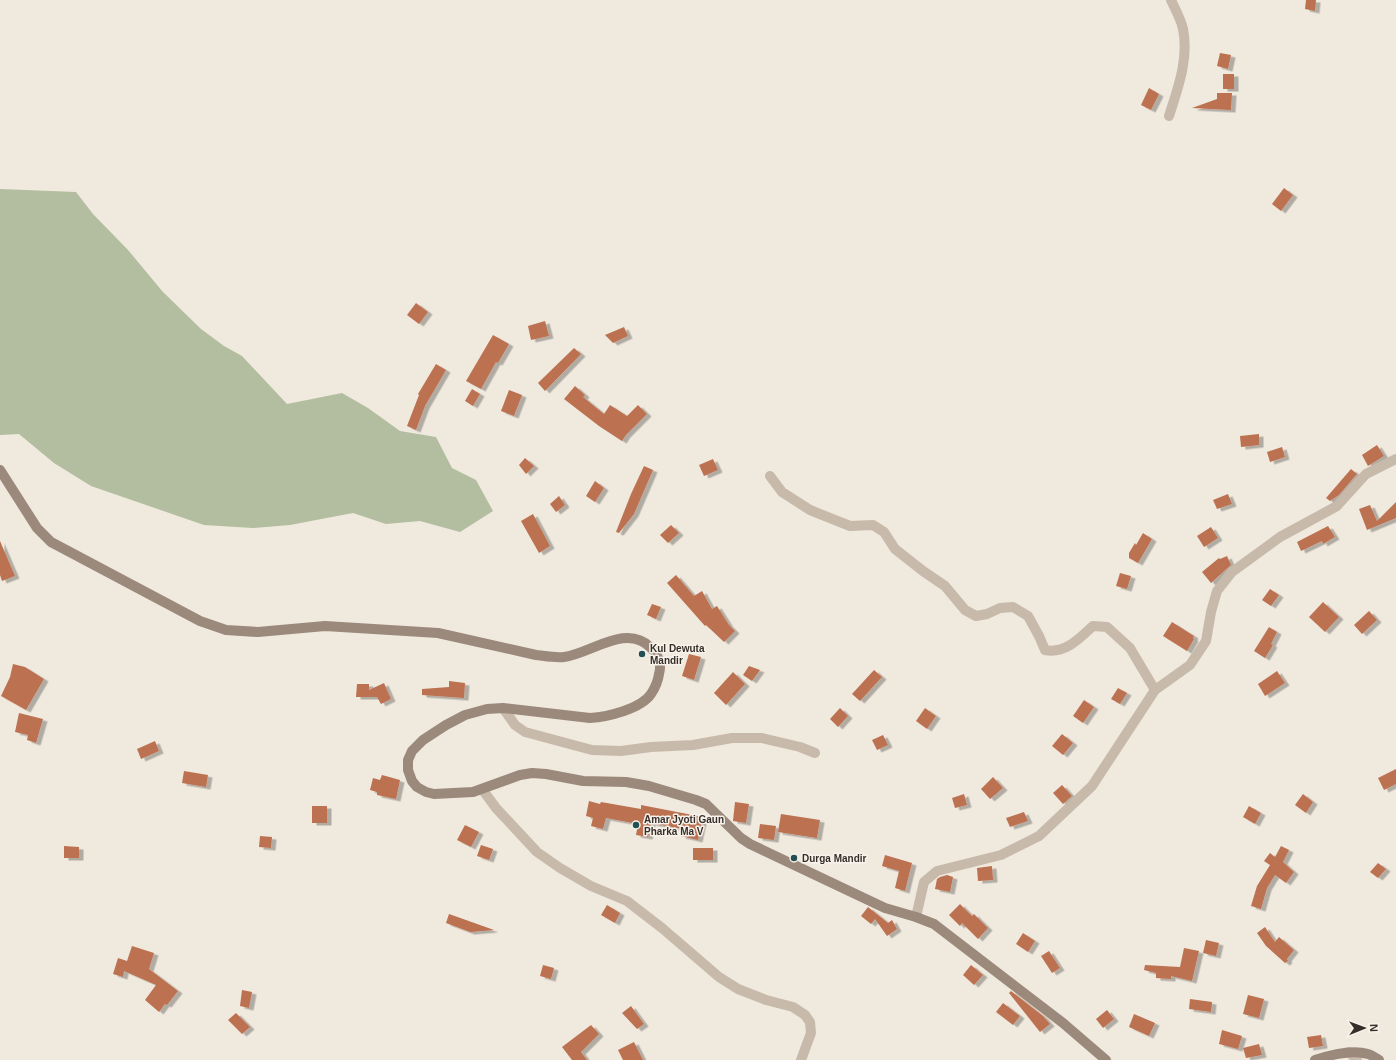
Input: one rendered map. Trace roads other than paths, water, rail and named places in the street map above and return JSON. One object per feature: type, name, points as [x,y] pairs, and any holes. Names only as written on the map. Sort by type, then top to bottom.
[{"type":"main road","points":[[0,470],[37,528],[51,542],[200,621],[226,630],[258,632],[326,626],[438,633],[551,657],[564,657],[577,654],[615,639],[632,638],[641,641],[650,646],[657,655],[661,666],[657,683],[651,695],[644,702],[605,717],[590,718],[503,708],[487,709],[465,715],[423,740],[412,751],[408,760],[408,770],[412,781],[426,792],[434,794],[453,794],[473,792],[520,775],[532,773],[546,774],[584,781],[626,782],[649,786],[706,804],[741,838],[750,844],[885,908],[934,924],[1063,1023],[1106,1060]]},
{"type":"main road","points":[[1315,1060],[1325,1056],[1349,1052],[1367,1054],[1379,1060]]},
{"type":"street","points":[[1169,116],[1181,80],[1184,54],[1182,28],[1171,0]]},
{"type":"street","points":[[916,917],[924,882],[937,871],[1001,855],[1039,836],[1092,786],[1155,690],[1190,666],[1206,640],[1211,612],[1217,591],[1232,572],[1280,537],[1337,506],[1366,474],[1396,459]]},
{"type":"street","points":[[770,476],[782,492],[810,510],[850,526],[873,525],[884,532],[895,549],[923,571],[946,586],[965,610],[970,613],[976,616],[988,614],[1000,608],[1013,607],[1028,616],[1045,650],[1054,652],[1068,646],[1081,638],[1093,626],[1107,627],[1130,648],[1155,690]]},
{"type":"street","points":[[503,708],[514,725],[525,732],[592,750],[621,751],[651,747],[693,745],[732,738],[762,738],[800,747],[815,753]]},
{"type":"street","points":[[482,789],[496,808],[538,852],[560,868],[591,886],[627,901],[662,928],[720,977],[738,989],[766,1000],[793,1007],[805,1015],[810,1022],[811,1033],[802,1060]]},
{"type":"street","points":[[1349,1052],[1357,1060]]},
{"type":"place","name":"Kul Dewuta Mandir","points":[[642,654]]},
{"type":"place","name":"Amar Jyoti Gaun Pharka Ma V","points":[[636,825]]},
{"type":"place","name":"Durga Mandir","points":[[794,858]]}]
